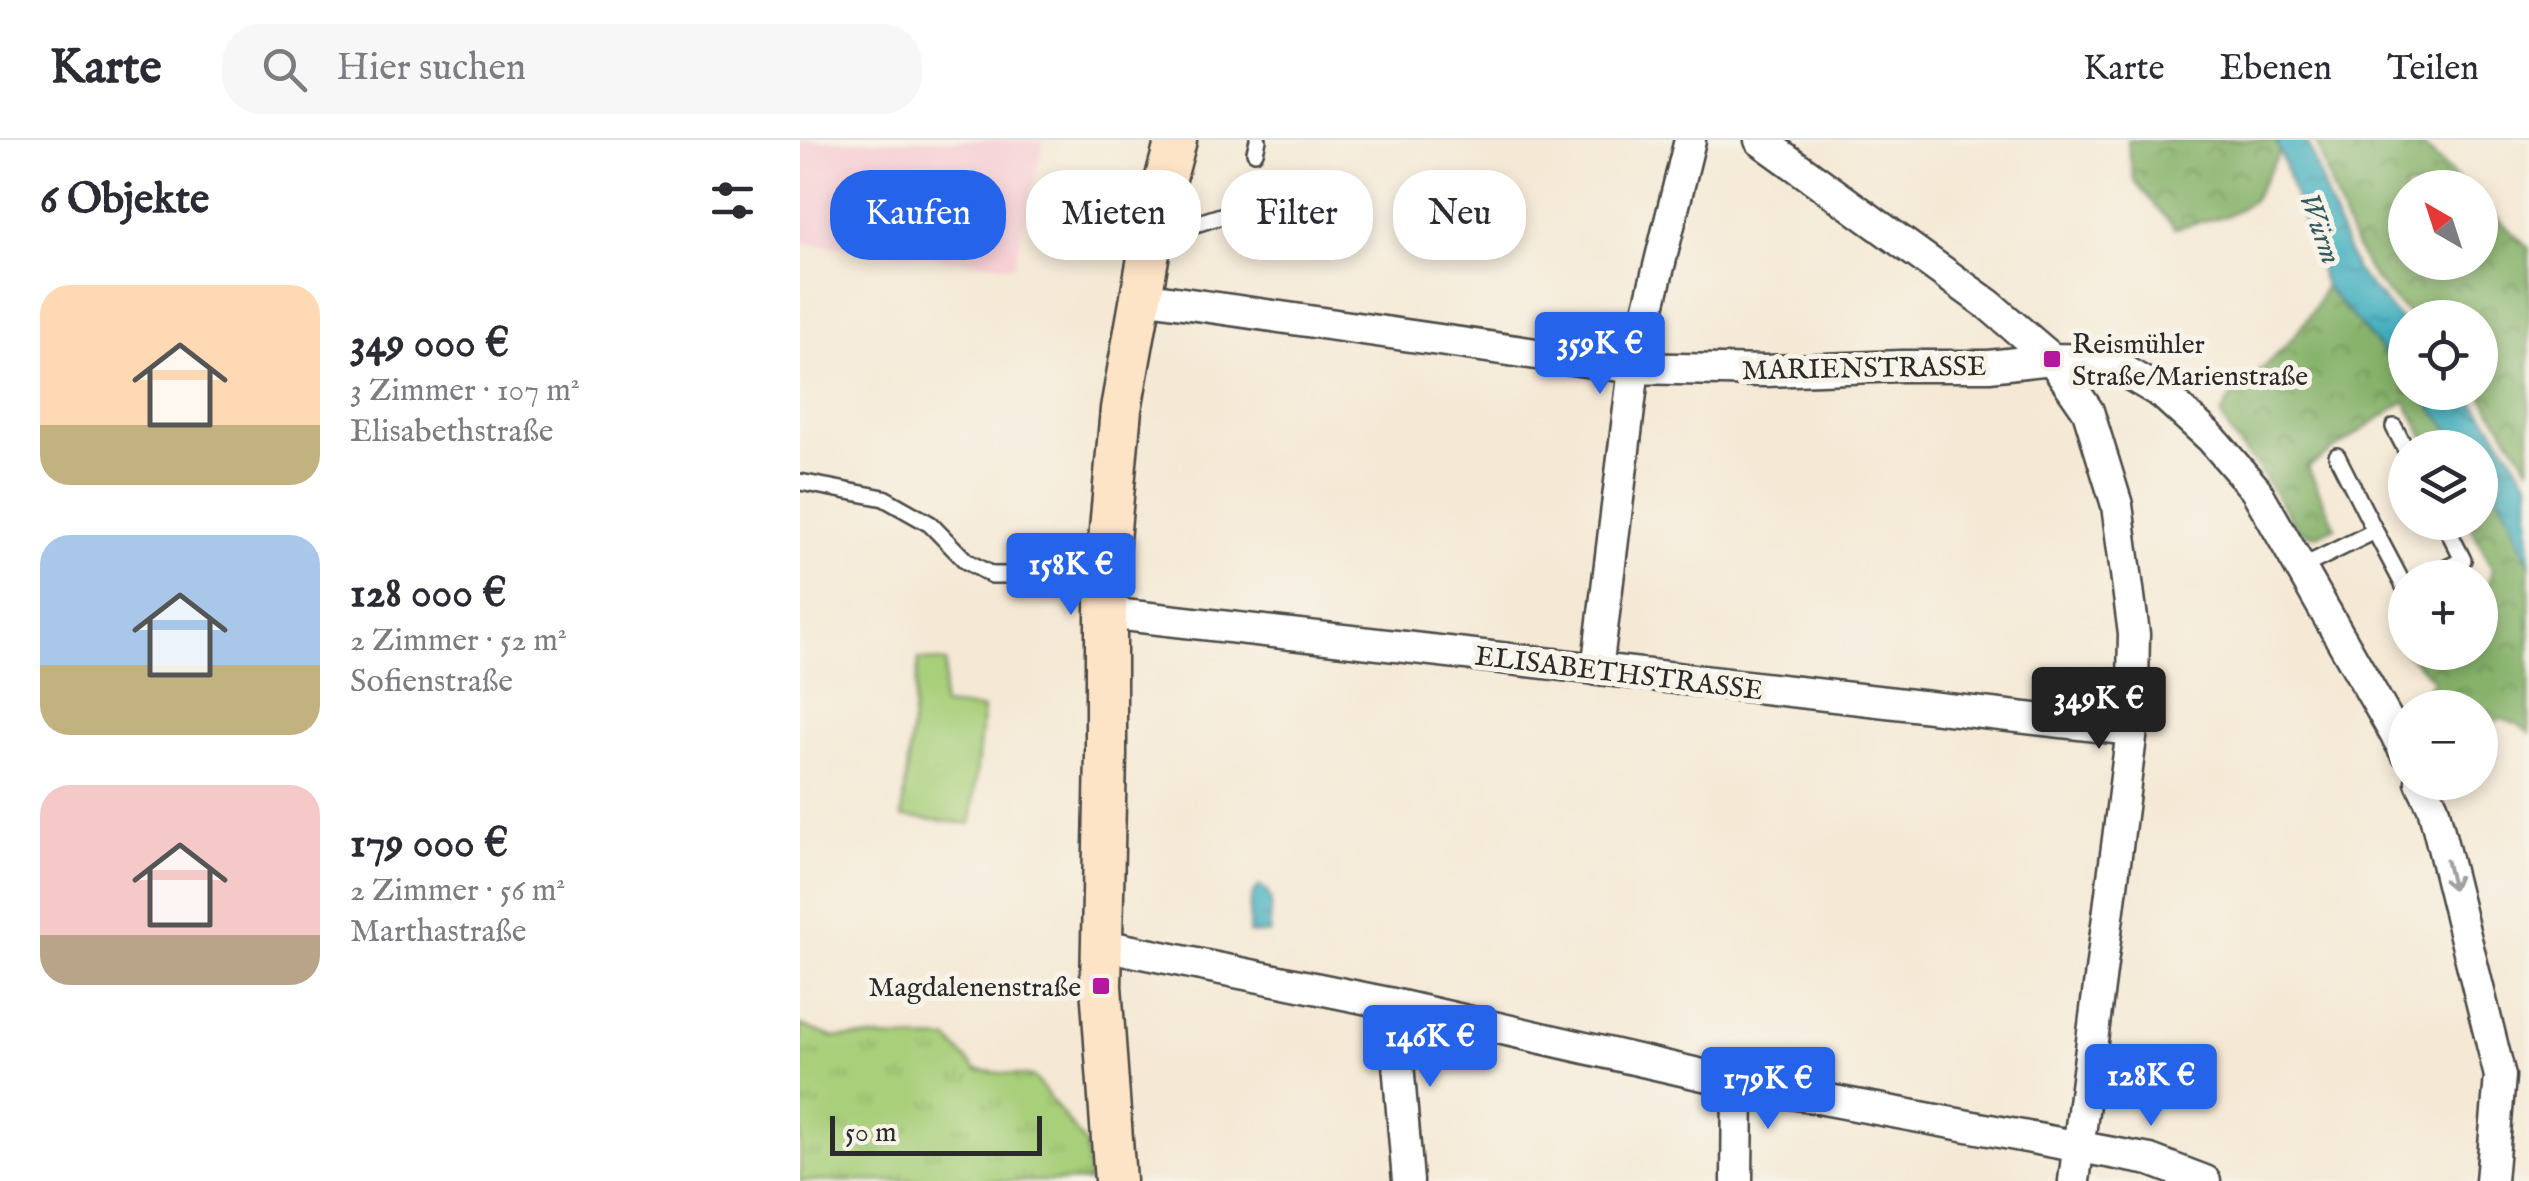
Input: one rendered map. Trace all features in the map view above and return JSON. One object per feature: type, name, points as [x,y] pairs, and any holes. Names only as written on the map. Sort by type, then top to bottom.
[{"type":"main road","points":[[1168,170],[1176,140]]},
{"type":"main road","points":[[1114,1181],[1102,986],[1106,593],[1121,409],[1148,260]]},
{"type":"street","points":[[1598,670],[1634,368],[1690,140]]},
{"type":"street","points":[[1767,142],[1989,305],[2052,359],[2088,411],[2117,504],[2134,634],[2132,730],[2074,1181]]},
{"type":"street","name":"MARIENSTRASSE","points":[[1140,298],[1634,368],[1765,371],[2105,360],[2163,394],[2212,438],[2256,490],[2388,722]]},
{"type":"street","name":"ELISABETHSTRASSE","points":[[1106,593],[1598,670],[2132,730]]},
{"type":"street","points":[[2430,800],[2500,1076],[2491,1181]]},
{"type":"street","points":[[1103,945],[1393,1004],[1738,1083],[2078,1144],[2150,1160],[2205,1181]]},
{"type":"street","points":[[1393,1004],[1408,1181]]},
{"type":"street","points":[[1737,1181],[1738,1083]]},
{"type":"lane","points":[[2337,456],[2391,560]]},
{"type":"lane","points":[[800,482],[884,498],[930,524],[966,561],[992,575],[1106,593]]},
{"type":"lane","points":[[2300,568],[2375,530]]},
{"type":"shaded area","points":[[800,140],[1044,140],[1037,170],[1026,170],[1026,216],[1014,266],[958,260],[1006,260],[1006,170],[830,170],[830,246],[800,243]]},
{"type":"green space","points":[[2127,140],[2276,140],[2280,152],[2252,201],[2229,215],[2175,228],[2134,181]]},
{"type":"green space","points":[[2316,140],[2417,140],[2448,170],[2388,170],[2388,280],[2498,280],[2498,219],[2529,249],[2529,467],[2491,410],[2498,410],[2498,300],[2395,300],[2365,264]]},
{"type":"green space","points":[[2325,286],[2388,357],[2388,410],[2392,410],[2308,467],[2335,527],[2316,535],[2298,530],[2221,416],[2234,394],[2272,360],[2313,310]]},
{"type":"green space","points":[[2410,410],[2433,410],[2451,430],[2421,430]]},
{"type":"green space","points":[[2498,496],[2529,564],[2529,733],[2518,724],[2498,720],[2498,690],[2426,690],[2434,680],[2424,670],[2498,670],[2498,560],[2488,560],[2478,540],[2498,540]]},
{"type":"green space","points":[[919,659],[946,662],[942,705],[983,709],[971,824],[902,817]]},
{"type":"green space","points":[[800,1025],[832,1037],[949,1040],[976,1070],[1034,1077],[1086,1145],[1089,1181],[800,1181]]},
{"type":"water","name":"Würm","points":[[2276,140],[2307,140],[2356,270],[2388,306],[2388,357],[2325,286]]},
{"type":"water","points":[[2433,410],[2480,410],[2495,430],[2451,430]]},
{"type":"water","points":[[2498,435],[2529,482],[2529,564],[2498,496]]},
{"type":"water","points":[[1260,886],[1271,901],[1269,934],[1249,933],[1251,901]]},
{"type":"place","name":"Reismühler Straße/Marienstraße","points":[[2052,359]]},
{"type":"place","name":"Magdalenenstraße","points":[[1101,986]]}]
